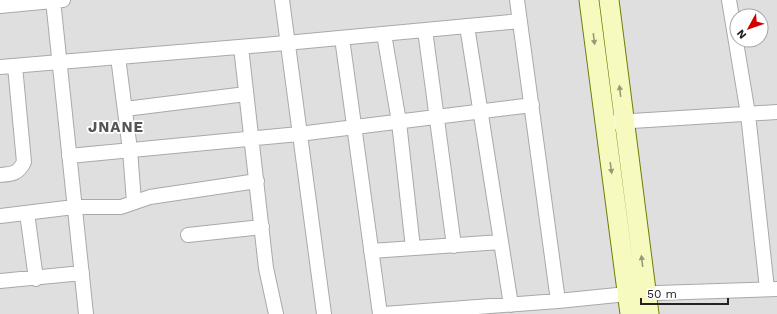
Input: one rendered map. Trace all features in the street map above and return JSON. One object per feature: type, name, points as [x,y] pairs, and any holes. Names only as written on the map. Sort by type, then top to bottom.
[{"type":"street","points":[[0,6],[56,0],[59,62],[86,314]]},
{"type":"street","points":[[282,0],[286,43],[324,314]]},
{"type":"street","points":[[517,0],[558,301]]},
{"type":"street","points":[[589,0],[630,314]]},
{"type":"street","points":[[609,0],[649,314]]},
{"type":"street","points":[[384,314],[511,305],[627,294],[772,289],[748,114],[729,0]]},
{"type":"street","points":[[0,67],[241,47],[520,21]]},
{"type":"street","points":[[467,26],[511,305]]},
{"type":"street","points":[[425,30],[438,117],[454,246]]},
{"type":"street","points":[[384,34],[399,122],[413,248]]},
{"type":"street","points":[[342,38],[380,314]]},
{"type":"street","points":[[241,47],[266,268],[276,314]]},
{"type":"street","points":[[118,57],[130,150],[134,202]]},
{"type":"street","points":[[0,175],[14,174],[20,170],[24,162],[15,66]]},
{"type":"street","points":[[125,109],[246,94]]},
{"type":"street","points":[[69,156],[299,134],[532,105]]},
{"type":"street","points":[[604,122],[777,112]]},
{"type":"street","points":[[0,216],[74,207],[121,207],[150,197],[257,181]]},
{"type":"street","points":[[27,213],[36,279]]},
{"type":"street","points":[[188,235],[262,228]]},
{"type":"street","points":[[371,251],[501,242]]},
{"type":"street","points":[[0,282],[82,273]]},
{"type":"shaded area","points":[[0,0],[777,0],[777,314],[0,314]]},
{"type":"district","name":"JNANE","points":[[116,127]]}]
